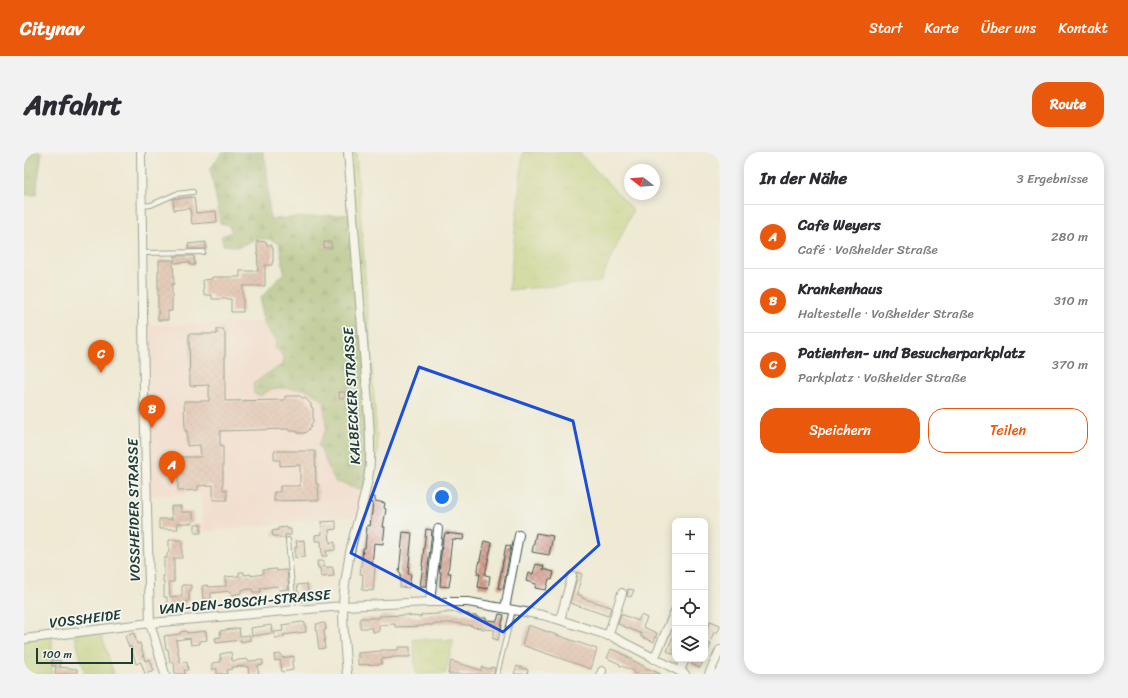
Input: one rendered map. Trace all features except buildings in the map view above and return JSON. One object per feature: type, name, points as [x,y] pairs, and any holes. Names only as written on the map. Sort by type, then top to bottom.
[{"type":"street","name":"VOSSHEIDER STRASSE","points":[[141,152],[144,390],[150,624],[165,674]]},
{"type":"street","name":"KALBECKER STRASSE","points":[[347,674],[349,661],[343,606],[348,564],[358,516],[366,490],[369,465],[368,404],[348,152]]},
{"type":"street","points":[[430,602],[438,529]]},
{"type":"street","points":[[509,609],[519,535]]},
{"type":"street","points":[[560,620],[572,576]]},
{"type":"street","points":[[608,636],[622,593]]},
{"type":"street","name":"VAN-DEN-BOSCH-STRASSE","points":[[150,624],[343,606],[430,602],[468,602],[560,620],[608,636],[683,673]]},
{"type":"street","points":[[654,659],[672,618]]},
{"type":"street","name":"VOSSHEIDE","points":[[24,640],[150,624]]},
{"type":"street","points":[[709,674],[720,650]]},
{"type":"street","points":[[683,673],[685,662]]},
{"type":"lane","points":[[142,206],[151,205],[176,194],[193,192]]},
{"type":"lane","points":[[143,253],[203,252]]},
{"type":"lane","points":[[288,540],[294,610]]},
{"type":"lane","points":[[497,674],[509,609]]},
{"type":"highlighted area","points":[[419,367],[573,421],[599,545],[503,632],[351,553]]},
{"type":"shaded area","points":[[362,319],[369,471],[358,516],[204,532],[201,494],[147,496],[144,324],[153,325]]},
{"type":"green space","points":[[24,152],[42,152],[36,195],[24,195]]},
{"type":"green space","points":[[222,152],[263,152],[267,167],[270,219],[354,214],[368,404],[366,490],[335,482],[318,444],[326,429],[324,401],[306,389],[278,388],[270,390],[261,396],[254,394],[253,384],[284,362],[282,355],[275,348],[276,340],[263,321],[261,298],[284,272],[279,243],[268,239],[256,239],[239,247],[223,245],[221,236],[232,232],[228,225],[220,223],[210,169]]},
{"type":"green space","points":[[348,152],[356,152],[378,452],[370,490],[366,490]]},
{"type":"green space","points":[[523,152],[579,152],[633,210],[600,282],[509,290]]},
{"type":"green space","points":[[100,630],[114,674],[85,674],[74,633]]},
{"type":"green space","points":[[52,636],[52,674],[24,674],[24,639]]},
{"type":"green space","points":[[413,639],[454,640],[445,674],[416,674]]},
{"type":"place","name":"Patienten- und Besucherparkplatz","points":[[101,373]]},
{"type":"place","name":"Krankenhaus","points":[[152,428]]},
{"type":"place","name":"Cafe Weyers","points":[[172,484]]}]
